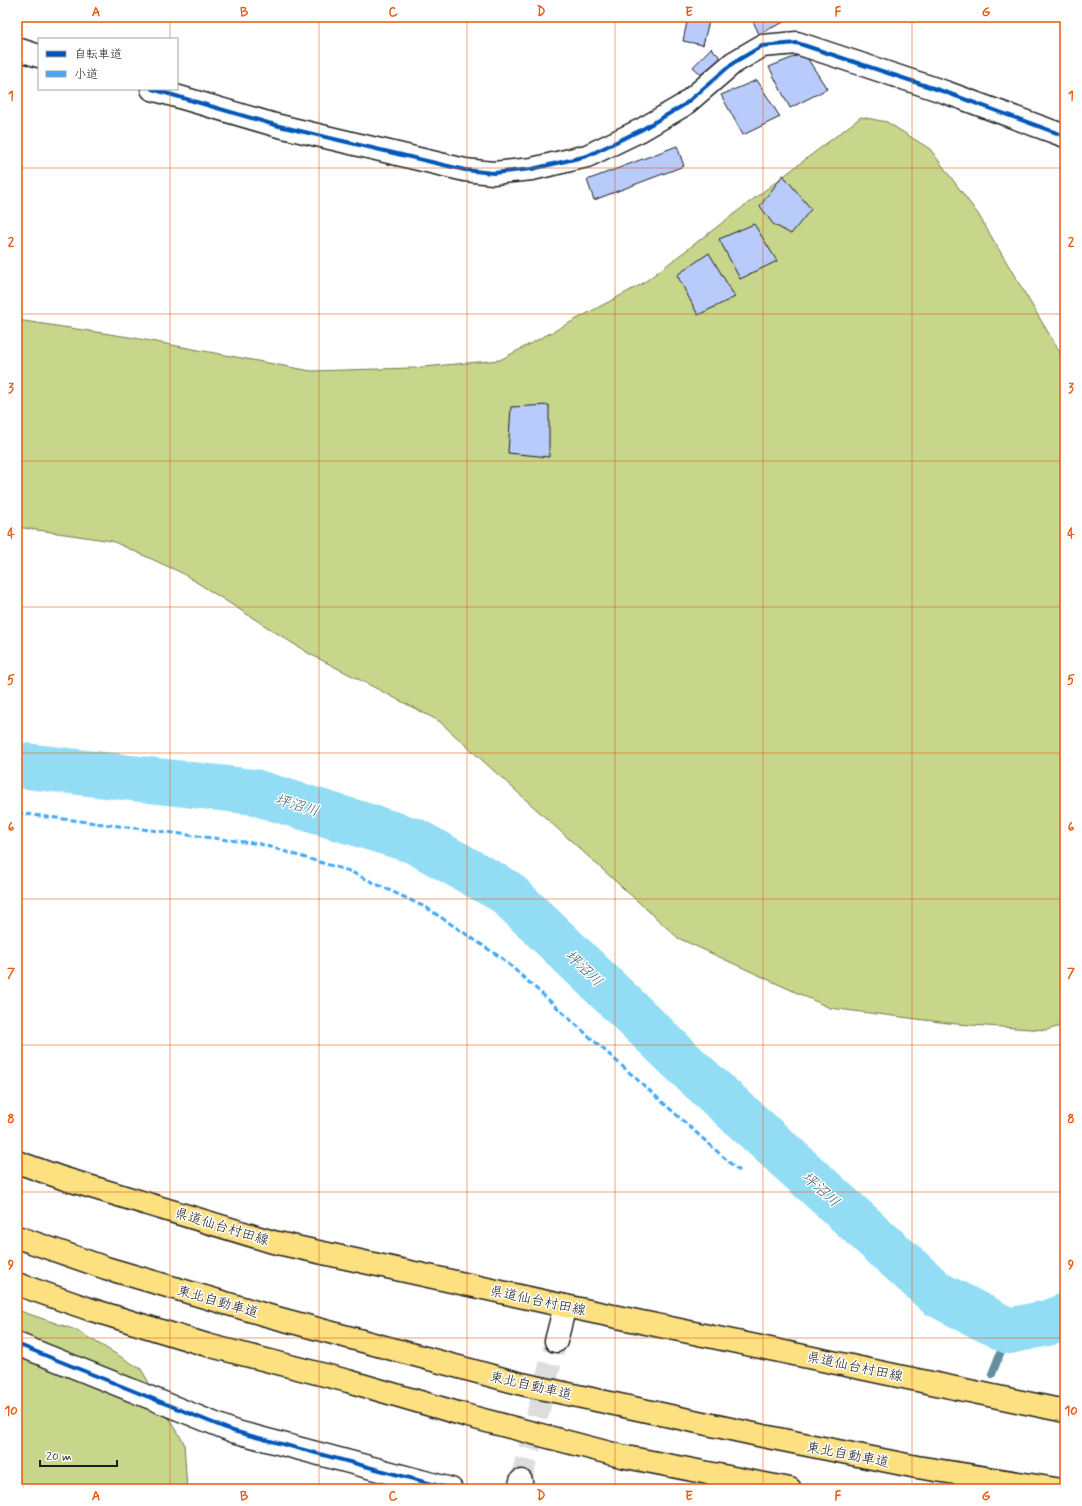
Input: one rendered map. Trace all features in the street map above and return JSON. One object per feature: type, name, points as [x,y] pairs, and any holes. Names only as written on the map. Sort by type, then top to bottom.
[{"type":"main road","name":"県道仙台村田線","points":[[17,1162],[62,1178],[273,1242],[565,1306],[1065,1411]]},
{"type":"main road","name":"東北自動車道","points":[[17,1237],[106,1268],[266,1315],[522,1384],[917,1468],[1056,1489]]},
{"type":"main road","points":[[17,1284],[89,1309],[207,1345],[348,1381],[468,1416],[621,1456],[790,1489]]},
{"type":"street","points":[[155,90],[275,125],[465,170],[493,173],[532,169],[587,156],[641,130],[684,104],[733,63],[762,46],[797,43],[937,90],[1065,136]]},
{"type":"street","points":[[17,49],[38,56]]},
{"type":"street","points":[[556,1341],[565,1306]]},
{"type":"street","points":[[17,1344],[232,1431],[450,1489]]},
{"type":"green space","points":[[861,117],[887,122],[930,149],[978,214],[1065,361],[1065,1025],[1046,1030],[956,1024],[830,1008],[678,938],[439,721],[308,653],[182,573],[112,541],[17,527],[17,320],[129,337],[311,371],[412,368],[500,360],[642,284]]},
{"type":"green space","points":[[17,1310],[76,1330],[141,1369],[184,1443],[187,1489],[17,1489]]},
{"type":"building","points":[[688,17],[710,17],[703,45],[683,41]]},
{"type":"building","points":[[751,17],[787,17],[788,20],[759,34]]},
{"type":"building","points":[[711,48],[722,59],[704,77],[693,67]]},
{"type":"building","points":[[804,53],[827,89],[790,108],[769,67]]},
{"type":"building","points":[[757,80],[780,117],[743,135],[721,95]]},
{"type":"building","points":[[677,146],[684,166],[594,200],[587,180]]},
{"type":"building","points":[[783,175],[811,209],[791,234],[773,224],[760,206]]},
{"type":"building","points":[[754,224],[777,261],[740,279],[719,239]]},
{"type":"building","points":[[709,253],[735,297],[698,315],[677,275]]},
{"type":"building","points":[[549,405],[549,457],[508,453],[511,407]]},
{"type":"waterway","name":"坪沼川","points":[[17,765],[254,792],[415,841],[506,892],[694,1073],[937,1294],[1009,1331],[1052,1322],[1065,1316]]},
{"type":"waterway","points":[[992,1374],[1009,1331]]},
{"type":"tunnel","points":[[521,1481],[556,1341]]},
{"type":"marked path","points":[[17,813],[260,844],[349,871],[427,908],[503,959],[739,1171]]},
{"type":"cycle path","points":[[155,90],[275,125],[465,170],[493,173],[532,169],[587,156],[641,130],[684,105],[733,63],[762,46],[797,43],[945,92],[1065,136]]},
{"type":"cycle path","points":[[17,1344],[233,1431],[451,1489]]}]
